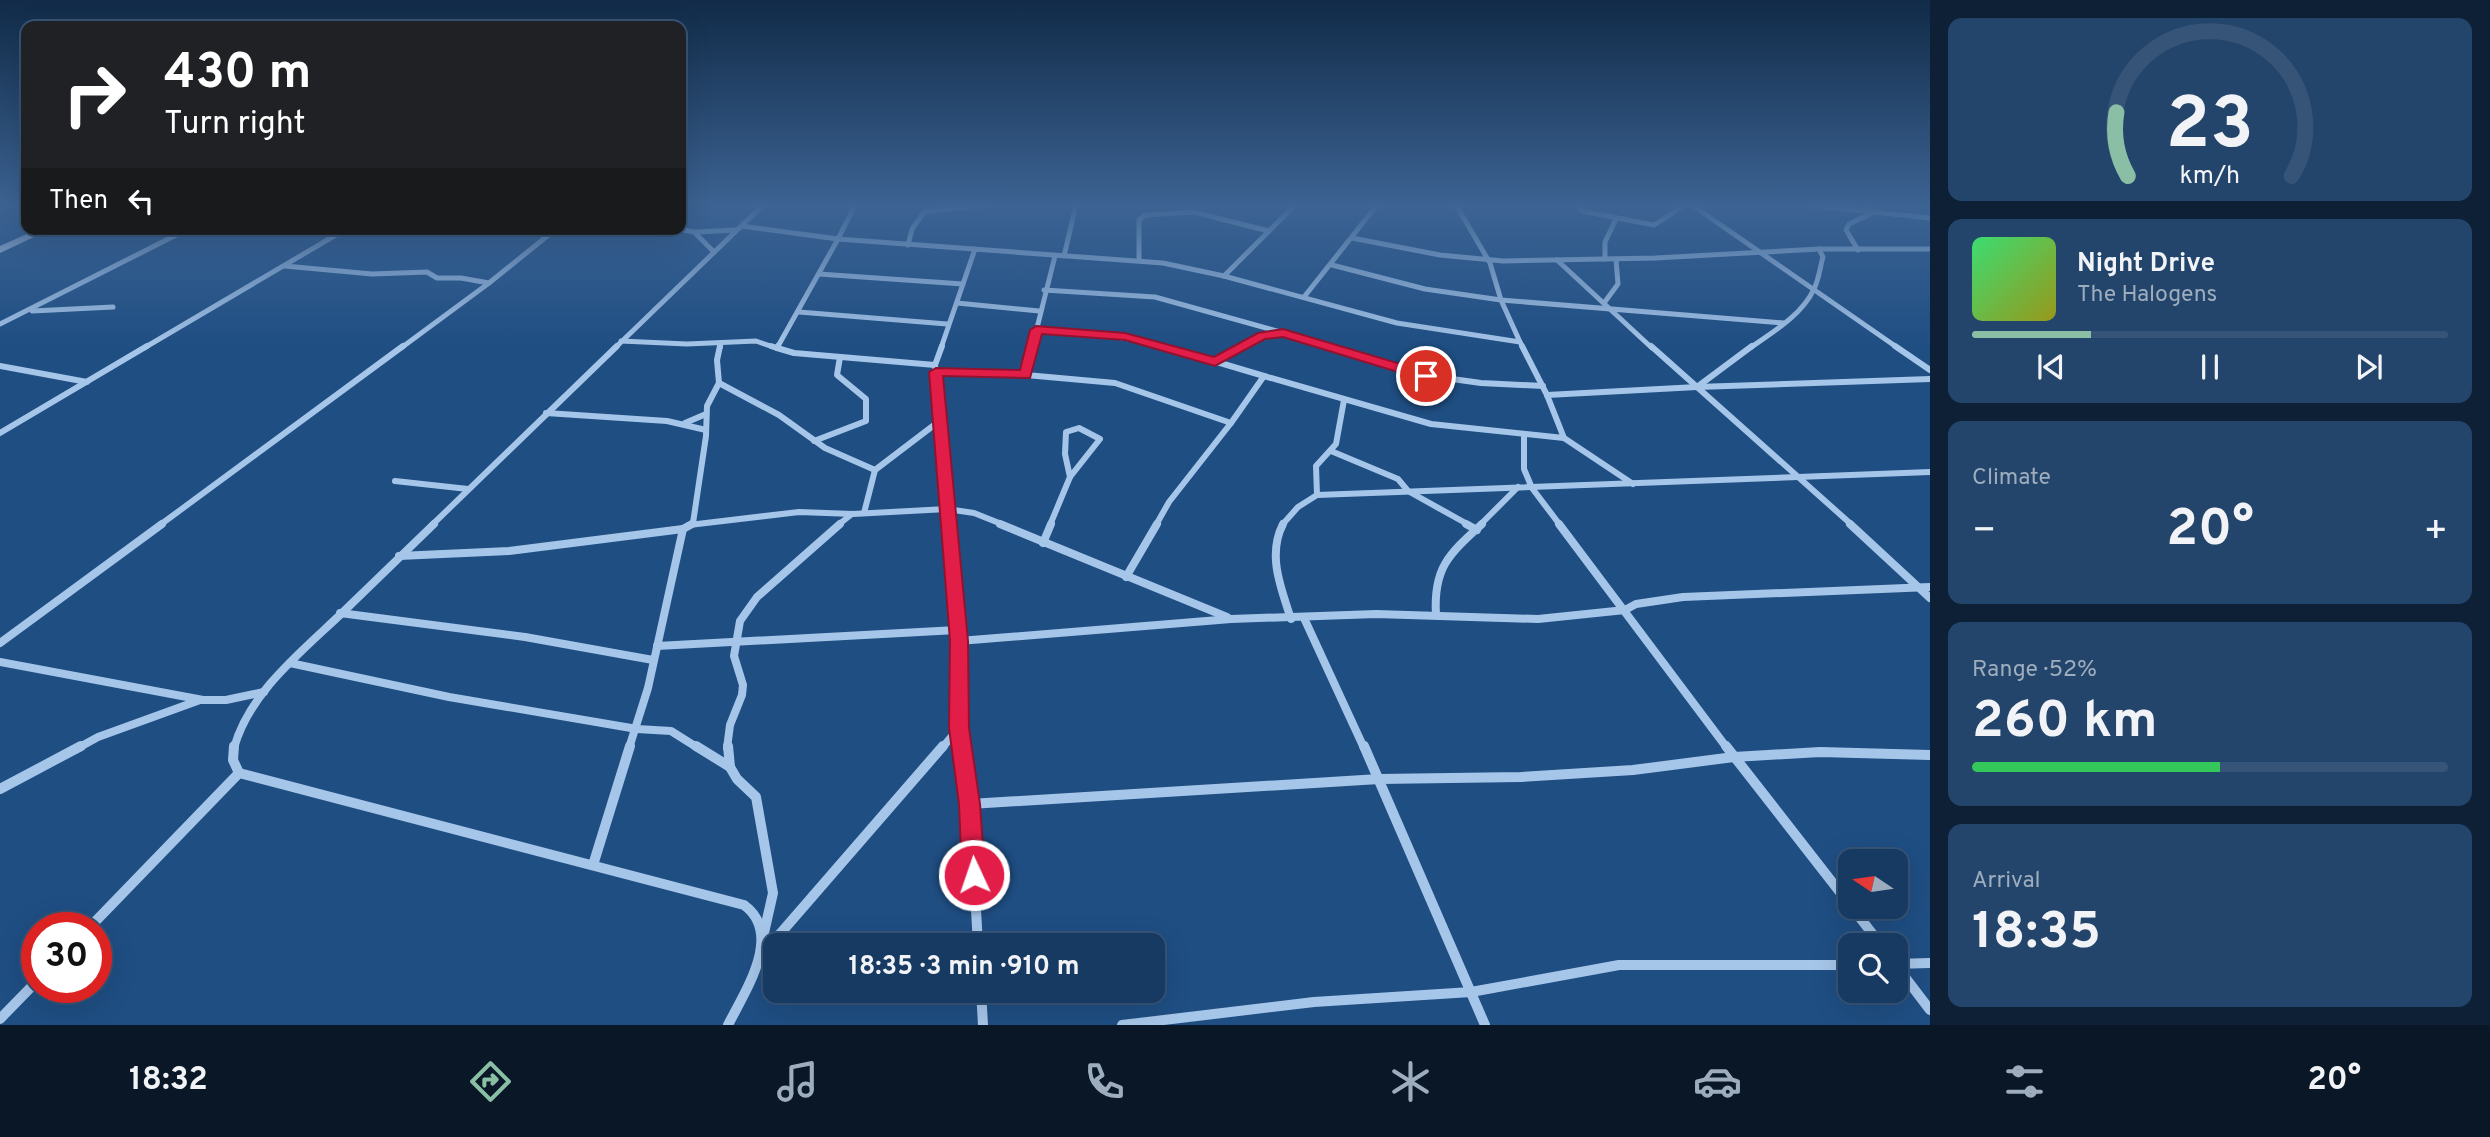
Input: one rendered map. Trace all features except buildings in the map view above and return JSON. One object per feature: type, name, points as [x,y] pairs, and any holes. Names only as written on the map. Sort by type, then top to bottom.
[{"type":"street","points":[[0,324],[141,253]]},
{"type":"street","points":[[0,433],[306,253]]},
{"type":"street","points":[[0,643],[526,253]]},
{"type":"street","points":[[239,773],[233,759],[234,748],[264,692],[290,663],[713,253]]},
{"type":"street","points":[[777,348],[830,253]]},
{"type":"street","points":[[974,253],[947,324],[936,368],[959,641],[959,728],[970,804],[977,933]]},
{"type":"street","points":[[1019,253],[1139,260],[1187,267],[1430,330],[1520,342]]},
{"type":"street","points":[[1139,253],[1139,260]]},
{"type":"street","points":[[1224,276],[1247,253]]},
{"type":"street","points":[[1304,297],[1341,253]]},
{"type":"street","points":[[1425,253],[1488,260],[1616,259],[1774,253]]},
{"type":"street","points":[[1484,253],[1520,342],[1543,386],[1564,438]]},
{"type":"street","points":[[1605,253],[1605,259]]},
{"type":"street","points":[[1696,387],[1713,372],[1791,318],[1814,289],[1823,257],[1821,253]]},
{"type":"street","points":[[1760,254],[1930,370]]},
{"type":"street","points":[[1026,375],[1039,311],[1055,256]]},
{"type":"street","points":[[1607,305],[1618,284],[1616,259]]},
{"type":"street","points":[[1556,260],[1801,478],[1930,598]]},
{"type":"street","points":[[1332,265],[1426,289],[1502,300],[1607,305],[1784,323]]},
{"type":"street","points":[[284,266],[372,274],[427,272],[437,278],[461,278],[489,283]]},
{"type":"street","points":[[819,274],[963,284]]},
{"type":"street","points":[[1045,290],[1155,297],[1260,326],[1409,373],[1456,381],[1543,386]]},
{"type":"street","points":[[957,303],[1039,311]]},
{"type":"street","points":[[27,311],[113,307]]},
{"type":"street","points":[[799,312],[947,324]]},
{"type":"street","points":[[1748,320],[1773,330]]},
{"type":"street","points":[[1260,326],[1262,335]]},
{"type":"street","points":[[1036,330],[1125,337],[1431,424],[1564,438],[1633,484]]},
{"type":"street","points":[[1215,362],[1262,335],[1283,333]]},
{"type":"street","points":[[621,341],[687,344],[739,340],[766,342],[781,337]]},
{"type":"street","points":[[766,342],[794,353],[1115,383],[1231,423]]},
{"type":"street","points":[[693,523],[707,406],[719,383],[718,360],[721,343]]},
{"type":"street","points":[[814,441],[866,421],[866,399],[837,375],[840,357]]},
{"type":"street","points":[[0,366],[87,382]]},
{"type":"street","points":[[1126,577],[1169,502],[1264,376]]},
{"type":"street","points":[[1547,395],[1930,379]]},
{"type":"street","points":[[719,383],[769,409],[814,441],[875,470]]},
{"type":"street","points":[[1317,495],[1313,471],[1315,463],[1331,451],[1339,434],[1344,400]]},
{"type":"street","points":[[546,413],[584,419],[685,422],[706,430]]},
{"type":"street","points":[[685,422],[706,414]]},
{"type":"street","points":[[864,513],[875,470],[942,419]]},
{"type":"street","points":[[1043,543],[1070,477],[1100,439],[1078,427],[1072,427],[1066,432],[1065,454],[1070,477]]},
{"type":"street","points":[[1524,435],[1524,469],[1532,488],[1838,891]]},
{"type":"street","points":[[1331,451],[1398,479],[1408,491],[1478,530]]},
{"type":"street","points":[[1291,619],[1273,556],[1276,534],[1287,516],[1301,503],[1317,495],[1930,472]]},
{"type":"street","points":[[395,481],[468,489]]},
{"type":"street","points":[[1436,615],[1435,591],[1439,570],[1518,487]]},
{"type":"street","points":[[399,555],[509,551],[683,529],[693,523],[791,513],[853,514],[947,509],[974,513],[1231,619]]},
{"type":"street","points":[[730,768],[727,738],[743,685],[734,656],[740,621],[757,597],[853,514]]},
{"type":"street","points":[[593,864],[637,729],[683,529]]},
{"type":"street","points":[[959,641],[1231,619],[1291,619],[1344,614],[1538,618],[1625,610],[1636,604],[1684,597],[1930,587]]},
{"type":"street","points":[[340,613],[500,634],[653,660]]},
{"type":"street","points":[[1304,618],[1379,779],[1485,1025]]},
{"type":"street","points":[[657,646],[737,639],[957,630]]},
{"type":"street","points":[[0,662],[203,700],[226,700],[264,692]]},
{"type":"street","points":[[290,663],[449,697],[637,729],[671,731],[730,768],[756,797],[773,892],[763,933]]},
{"type":"street","points":[[0,789],[98,737],[203,700]]},
{"type":"street","points":[[759,958],[959,728]]},
{"type":"street","points":[[970,804],[1379,779],[1521,777],[1633,770],[1734,757],[1844,752],[1930,755]]},
{"type":"street","points":[[239,773],[744,905],[759,917],[763,934],[759,958],[728,1025]]},
{"type":"street","points":[[104,912],[239,773]]},
{"type":"street","points":[[1860,919],[1871,933]]},
{"type":"street","points":[[1908,963],[1930,962]]},
{"type":"street","points":[[1122,1025],[1314,1002],[1471,992],[1619,965],[1838,965]]},
{"type":"street","points":[[1908,981],[1930,1010]]},
{"type":"street","points":[[0,1019],[21,997]]},
{"type":"street","points":[[982,1003],[983,1025]]},
{"type":"route","points":[[974,875],[970,804],[959,728],[959,641],[936,372],[1026,375],[1036,330],[1143,340],[1215,362],[1262,335],[1283,333],[1375,363],[1426,376]]}]
